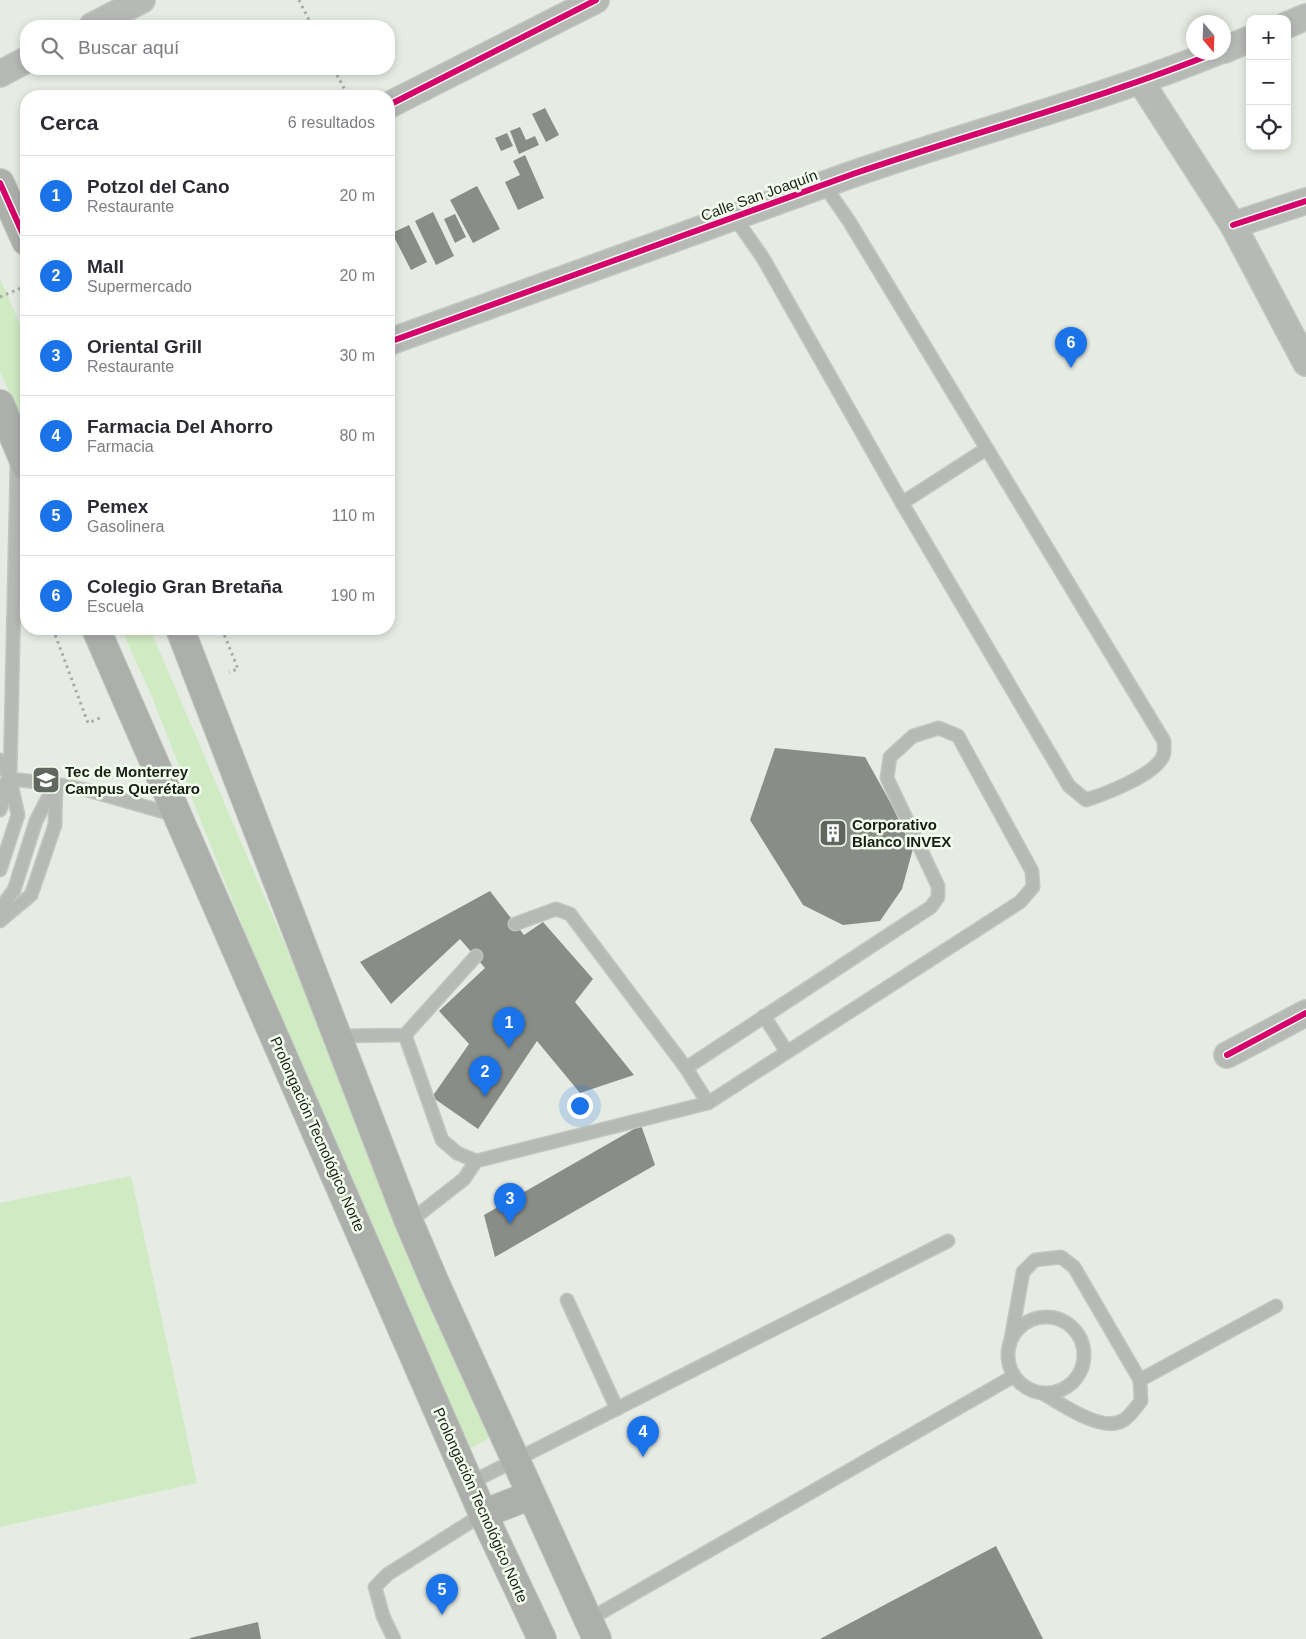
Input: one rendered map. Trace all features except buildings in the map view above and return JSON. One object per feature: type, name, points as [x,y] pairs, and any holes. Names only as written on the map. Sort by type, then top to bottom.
[{"type":"main road","points":[[0,183],[20,228]]},
{"type":"main road","points":[[0,404],[20,451]]},
{"type":"main road","name":"Prolongación Tecnológico Norte","points":[[99,635],[483,1514],[542,1639]]},
{"type":"main road","points":[[182,635],[409,1222],[592,1630]]},
{"type":"main road","points":[[483,1514],[531,1495]]},
{"type":"street","points":[[104,20],[142,0]]},
{"type":"street","points":[[395,102],[596,0]]},
{"type":"street","points":[[1291,23],[1306,17]]},
{"type":"street","points":[[1231,47],[1246,41]]},
{"type":"street","name":"Calle San Joaquín","points":[[395,340],[824,185],[1026,117],[1141,82],[1197,60]]},
{"type":"street","points":[[0,74],[20,63]]},
{"type":"street","points":[[1141,82],[1233,225],[1306,363]]},
{"type":"street","points":[[1233,225],[1306,201]]},
{"type":"street","points":[[1227,1055],[1306,1013]]},
{"type":"lane","points":[[735,218],[763,258],[902,503],[1069,786],[1086,800],[1105,794],[1152,768],[1163,756],[1164,740],[849,221],[824,185]]},
{"type":"lane","points":[[902,503],[986,449]]},
{"type":"lane","points":[[0,870],[18,815],[10,779],[20,510]]},
{"type":"lane","points":[[405,1035],[442,1140],[457,1153],[476,1161],[708,1103],[1020,902],[1033,887],[1032,871],[958,736],[939,728],[913,736],[890,757],[887,778],[938,886],[938,897],[931,907],[686,1068]]},
{"type":"lane","points":[[0,760],[10,779],[0,810]]},
{"type":"lane","points":[[0,788],[10,779],[56,784],[88,790],[179,816]]},
{"type":"lane","points":[[0,909],[14,890],[36,821],[56,784]]},
{"type":"lane","points":[[0,921],[31,895],[55,825],[56,784]]},
{"type":"lane","points":[[515,924],[556,909],[570,914],[686,1068],[708,1103]]},
{"type":"lane","points":[[336,1036],[405,1035],[476,956]]},
{"type":"lane","points":[[764,1016],[787,1052]]},
{"type":"lane","points":[[409,1222],[464,1179],[476,1161]]},
{"type":"lane","points":[[470,1483],[948,1241]]},
{"type":"lane","points":[[1061,1256],[1074,1267],[1140,1380],[1141,1401],[1124,1421],[1109,1426],[1075,1413],[1044,1394],[1026,1388],[1014,1376],[1007,1358],[1023,1272],[1035,1260],[1061,1256]]},
{"type":"lane","points":[[567,1300],[617,1409]]},
{"type":"lane","points":[[1140,1380],[1276,1306]]},
{"type":"lane","points":[[1011,1339],[1027,1322],[1051,1317],[1072,1326],[1084,1346],[1082,1370],[1067,1388],[1044,1394]]},
{"type":"lane","points":[[592,1630],[1014,1376]]},
{"type":"lane","points":[[394,1639],[383,1616],[375,1587],[388,1574],[483,1514]]},
{"type":"path","points":[[299,0],[309,20]]},
{"type":"path","points":[[337,75],[345,90]]},
{"type":"path","points":[[0,297],[20,289]]},
{"type":"path","points":[[54,635],[88,723],[100,718],[96,710]]},
{"type":"path","points":[[224,635],[238,669],[229,672],[226,664]]},
{"type":"green space","points":[[0,278],[20,325],[20,414],[0,372]]},
{"type":"green space","points":[[124,635],[153,635],[495,1435],[469,1449],[274,1006],[150,692]]},
{"type":"green space","points":[[131,1176],[197,1483],[0,1527],[0,1203]]},
{"type":"cycle path","points":[[395,102],[596,0]]},
{"type":"cycle path","points":[[395,340],[853,174],[1081,101],[1196,60]]},
{"type":"cycle path","points":[[0,183],[20,228]]},
{"type":"cycle path","points":[[1233,225],[1306,201]]},
{"type":"cycle path","points":[[1227,1055],[1306,1013]]},
{"type":"place","name":"Colegio Gran Bretaña","points":[[1071,368]]},
{"type":"place","name":"Tec de Monterrey Campus Querétaro","points":[[46,780]]},
{"type":"place","name":"Corporativo Blanco INVEX","points":[[833,833]]},
{"type":"place","name":"Potzol del Cano","points":[[509,1048]]},
{"type":"place","name":"Mall","points":[[485,1097]]},
{"type":"place","name":"Oriental Grill","points":[[510,1224]]},
{"type":"place","name":"Farmacia Del Ahorro","points":[[643,1457]]},
{"type":"place","name":"Pemex","points":[[442,1615]]}]
